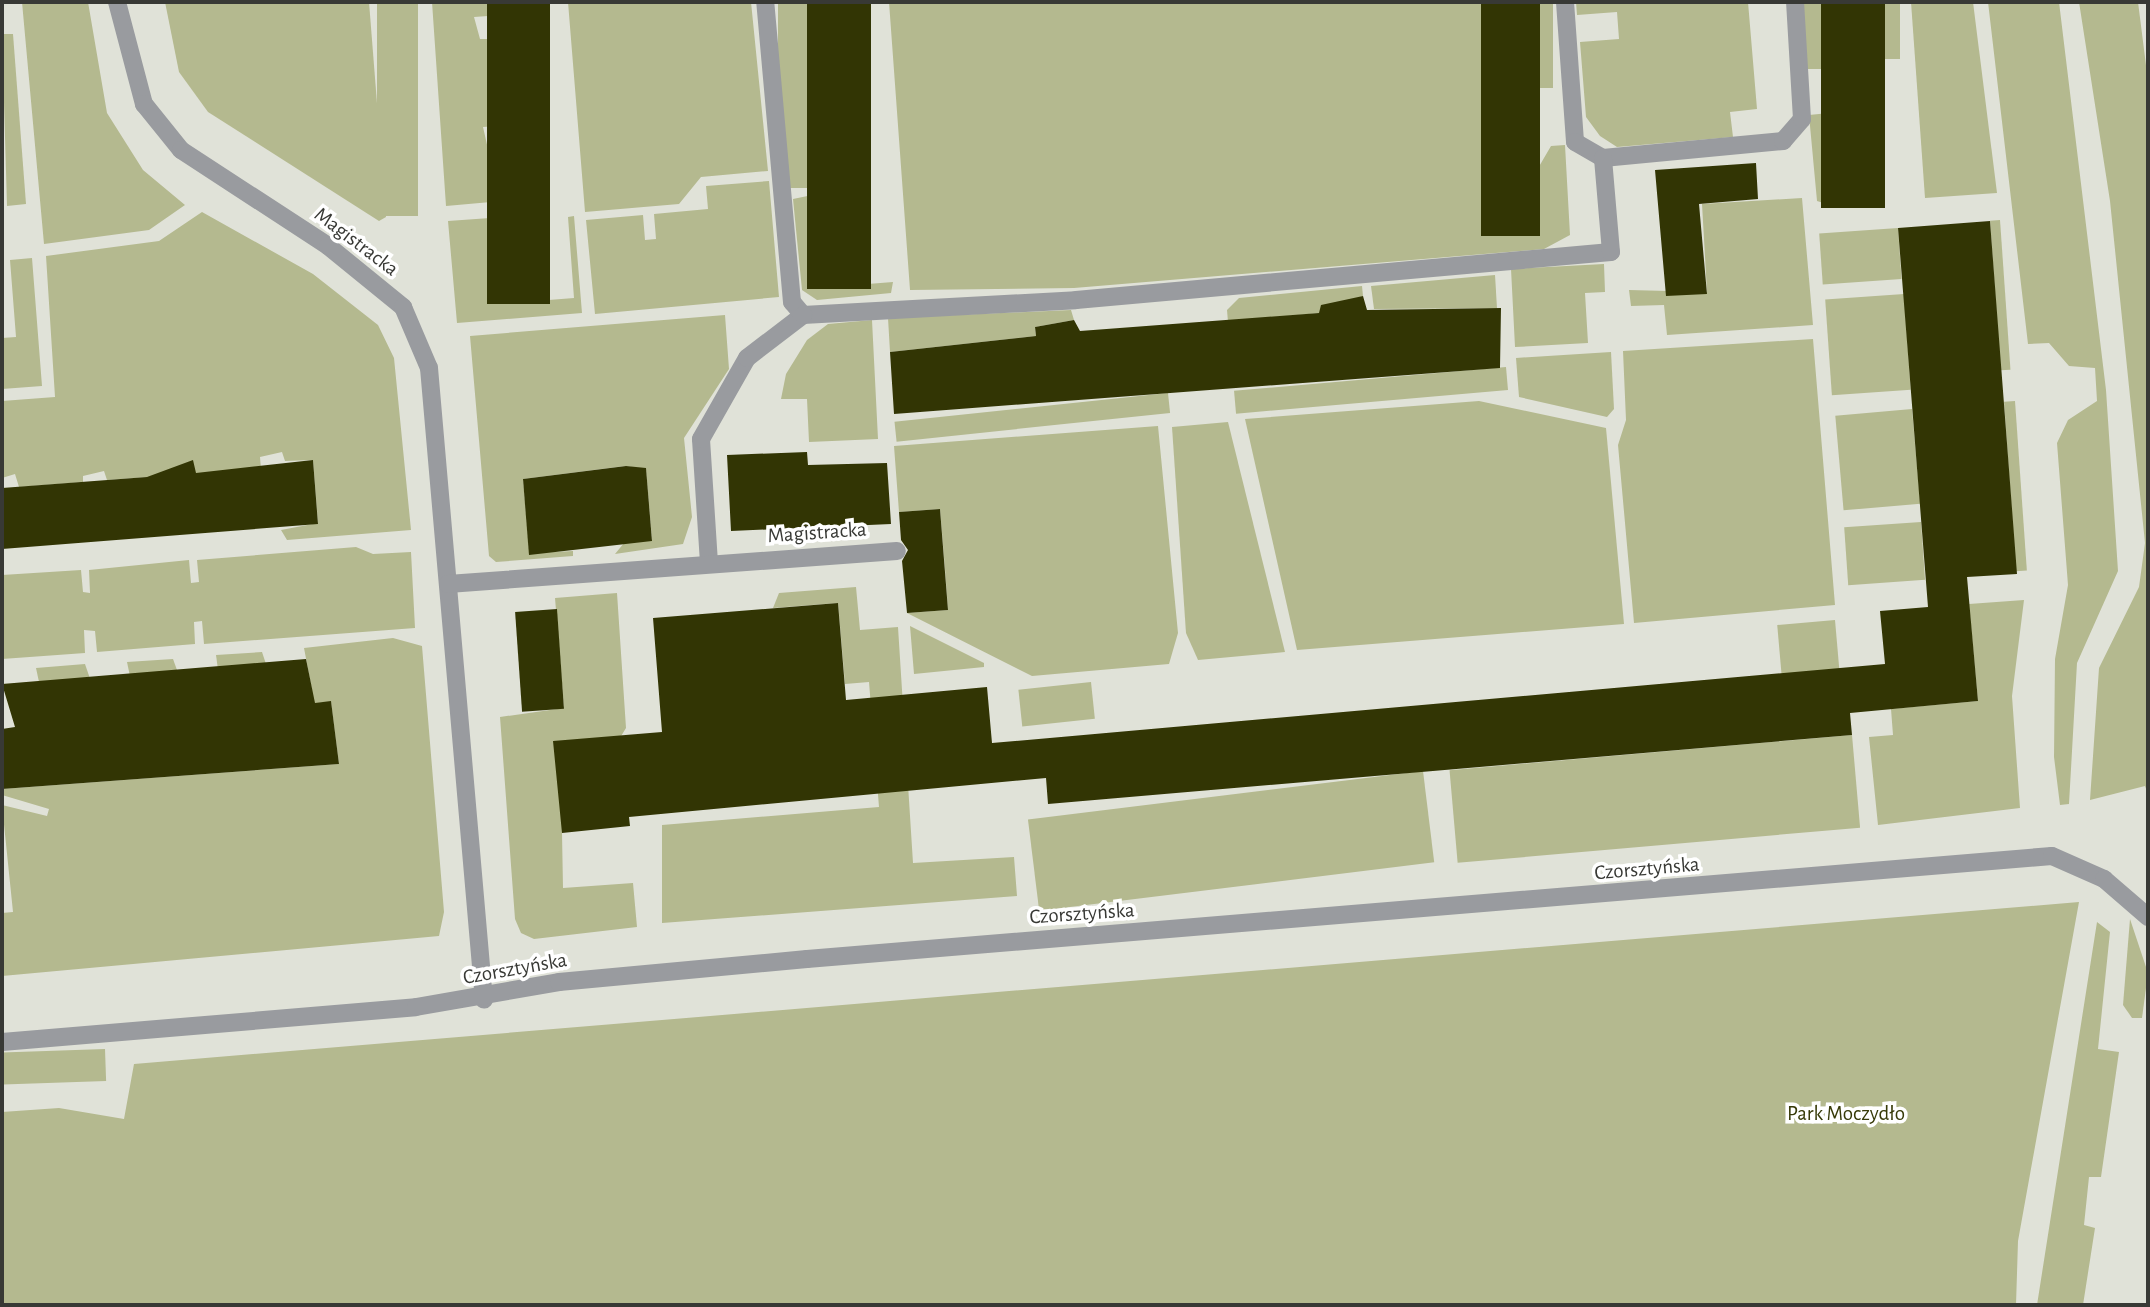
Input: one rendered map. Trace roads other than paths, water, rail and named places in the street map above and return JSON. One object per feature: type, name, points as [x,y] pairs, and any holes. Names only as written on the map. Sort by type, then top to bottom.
[{"type":"street","name":"Magistracka","points":[[117,2],[144,104],[181,150],[328,246],[403,307],[429,368],[484,1000]]},
{"type":"street","points":[[765,2],[792,302],[803,315]]},
{"type":"street","points":[[1565,2],[1575,142],[1603,158],[1783,141],[1802,119],[1795,2]]},
{"type":"street","points":[[709,563],[701,439],[747,358],[803,315],[1076,300],[1611,253],[1603,158]]},
{"type":"street","name":"Magistracka","points":[[448,584],[897,551]]},
{"type":"street","name":"Czorsztyńska","points":[[2,1042],[484,1000],[559,982],[2052,856],[2104,879],[2148,916]]},
{"type":"park label","name":"Park Moczydło","points":[[1846,1114]]}]
